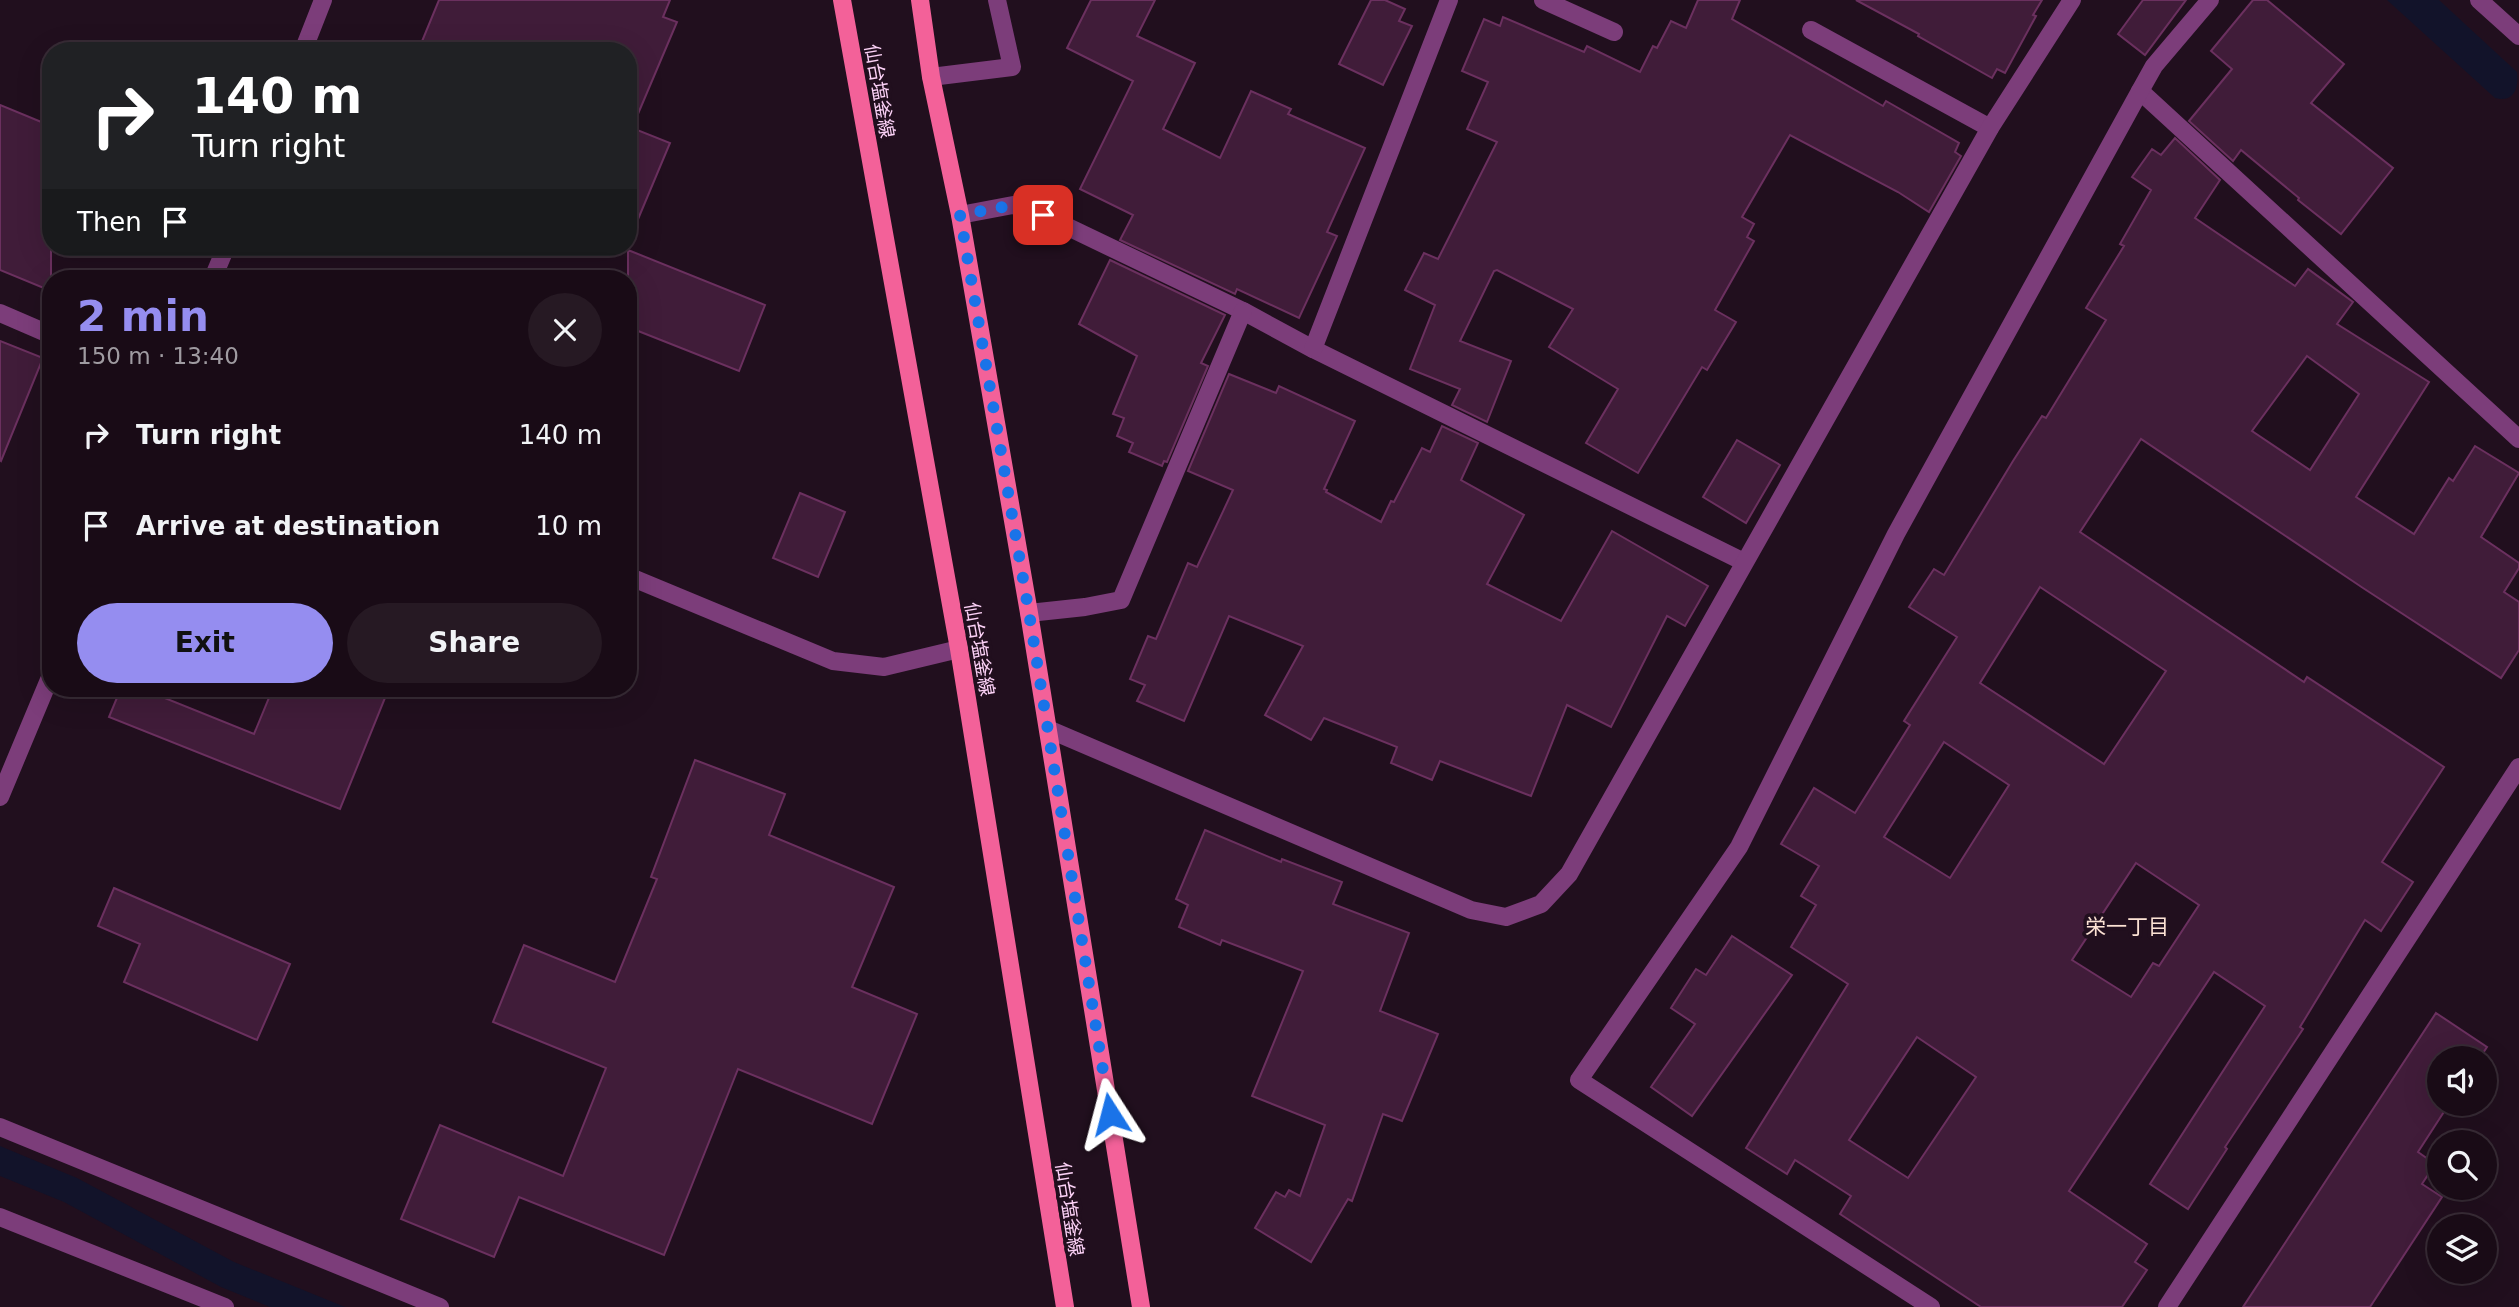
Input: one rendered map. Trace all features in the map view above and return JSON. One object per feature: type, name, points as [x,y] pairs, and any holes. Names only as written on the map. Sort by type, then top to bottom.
[{"type":"main road","name":"仙台塩釜線","points":[[842,0],[959,649],[1065,1307]]},
{"type":"main road","points":[[920,0],[931,77],[960,215],[1029,613],[1141,1307]]},
{"type":"street","points":[[307,42],[323,0]]},
{"type":"street","points":[[931,77],[1012,67],[997,0]]},
{"type":"street","points":[[1313,349],[1449,0]]},
{"type":"street","points":[[1543,0],[1614,32]]},
{"type":"street","points":[[1048,729],[1471,910],[1506,917],[1541,904],[1569,874],[1990,128],[2071,0]]},
{"type":"street","points":[[1931,1307],[1579,1080],[1740,847],[1896,534],[2154,66],[2210,0]]},
{"type":"street","points":[[2479,0],[2519,36]]},
{"type":"street","points":[[1811,30],[1990,128]]},
{"type":"street","points":[[2140,92],[2519,439]]},
{"type":"street","points":[[960,215],[1013,205],[1043,215],[1243,311],[1313,349],[1744,562]]},
{"type":"street","points":[[1029,613],[1121,600],[1243,311]]},
{"type":"street","points":[[0,313],[42,331]]},
{"type":"street","points":[[637,580],[833,661],[884,667],[959,649]]},
{"type":"street","points":[[0,797],[42,697]]},
{"type":"street","points":[[2167,1307],[2519,767]]},
{"type":"street","points":[[0,1127],[419,1303],[440,1307]]},
{"type":"street","points":[[0,1217],[225,1307]]},
{"type":"shaded area","points":[[2387,0],[2439,0],[2517,72],[2514,93],[2507,98],[2495,98]]},
{"type":"shaded area","points":[[0,1146],[77,1178],[234,1262],[345,1307],[270,1307],[221,1287],[64,1202],[0,1176]]},
{"type":"building","points":[[439,0],[670,0],[663,17],[677,22],[637,116],[637,42],[422,42]]},
{"type":"building","points":[[1091,0],[1155,0],[1137,36],[1195,63],[1163,129],[1220,158],[1251,91],[1291,109],[1288,114],[1365,148],[1327,232],[1337,236],[1299,318],[1237,289],[1235,294],[1120,240],[1133,215],[1080,189],[1133,81],[1067,48]]},
{"type":"building","points":[[1371,0],[1385,0],[1405,9],[1399,21],[1412,26],[1383,85],[1339,64]]},
{"type":"building","points":[[1698,0],[1740,0],[1732,19],[1883,106],[1886,101],[1959,143],[1955,152],[1961,156],[1929,212],[1898,192],[1790,135],[1742,217],[1754,224],[1747,237],[1754,241],[1715,310],[1736,322],[1707,370],[1702,367],[1638,473],[1586,443],[1618,389],[1549,347],[1573,309],[1497,270],[1494,271],[1460,341],[1511,361],[1487,422],[1452,405],[1460,389],[1410,369],[1435,305],[1405,290],[1424,253],[1438,259],[1497,142],[1467,129],[1488,82],[1462,71],[1484,19],[1500,26],[1503,17],[1584,52],[1587,46],[1640,72],[1653,46],[1657,48],[1671,21],[1686,28]]},
{"type":"building","points":[[1856,0],[2042,0],[2005,73],[1997,69],[1992,78]]},
{"type":"building","points":[[2143,0],[2186,0],[2145,55],[2118,34]]},
{"type":"building","points":[[2253,0],[2267,0],[2344,64],[2311,103],[2393,168],[2341,234],[2241,150],[2233,161],[2189,121],[2232,69],[2211,51]]},
{"type":"building","points":[[0,105],[42,122],[42,256],[51,256],[51,270],[42,270],[42,287],[0,270]]},
{"type":"building","points":[[637,130],[670,143],[637,222]]},
{"type":"building","points":[[2175,138],[2220,180],[2195,218],[2295,286],[2308,269],[2353,302],[2337,324],[2429,382],[2356,497],[2414,534],[2449,478],[2453,481],[2475,446],[2519,473],[2481,537],[2519,563],[2519,568],[2504,592],[2519,602],[2519,650],[2501,678],[2141,439],[2080,532],[2304,682],[2307,677],[2444,767],[2382,862],[2413,882],[2381,931],[2365,920],[2300,1027],[2303,1029],[2225,1147],[2227,1149],[2188,1209],[2150,1184],[2265,1006],[2214,972],[2069,1191],[2147,1244],[2135,1262],[2147,1270],[2122,1307],[1981,1307],[1840,1214],[1851,1196],[1795,1160],[1787,1174],[1746,1148],[1848,984],[1791,947],[1816,905],[1801,896],[1819,866],[1781,844],[1814,788],[1855,813],[1910,725],[1904,721],[1957,637],[1909,607],[1934,569],[1944,575],[2013,461],[2042,416],[2046,418],[2106,320],[2086,308],[2124,246],[2120,244],[2151,190],[2132,177],[2152,149],[2161,155]],"holes":[[[2307,356],[2359,394],[2310,470],[2252,431]],[[2040,587],[2166,671],[2104,764],[1980,683]],[[1944,742],[2009,785],[1950,878],[1884,837]],[[2136,863],[2199,905],[2159,966],[2153,963],[2131,997],[2072,960]],[[1917,1037],[1976,1077],[1908,1178],[1849,1140]]]},
{"type":"building","points":[[637,254],[765,305],[739,371],[637,331],[637,270],[628,270],[628,256],[637,256]]},
{"type":"building","points":[[1110,260],[1225,315],[1201,363],[1208,366],[1167,462],[1164,461],[1162,466],[1129,452],[1133,443],[1117,436],[1124,418],[1113,414],[1137,356],[1079,324]]},
{"type":"building","points":[[0,341],[42,358],[42,360],[0,460]]},
{"type":"building","points":[[1229,374],[1276,393],[1279,386],[1355,421],[1324,489],[1381,522],[1422,448],[1430,452],[1442,426],[1478,443],[1461,480],[1524,515],[1487,584],[1561,621],[1612,531],[1708,586],[1685,626],[1667,616],[1611,727],[1567,705],[1531,796],[1440,761],[1432,780],[1391,763],[1397,747],[1324,718],[1311,740],[1265,715],[1303,646],[1229,616],[1184,721],[1137,701],[1145,685],[1130,679],[1148,636],[1156,639],[1188,563],[1197,567],[1233,490],[1188,471]]},
{"type":"building","points":[[1737,440],[1780,465],[1746,523],[1703,497]]},
{"type":"building","points":[[800,493],[845,512],[818,577],[773,558]]},
{"type":"building","points":[[117,697],[162,697],[254,734],[269,697],[385,697],[340,809],[109,717]]},
{"type":"building","points":[[695,760],[785,794],[769,835],[894,887],[852,987],[917,1014],[872,1124],[738,1069],[664,1255],[519,1197],[494,1257],[401,1219],[440,1125],[563,1176],[606,1068],[493,1022],[524,945],[615,982],[657,879],[651,877]]},
{"type":"building","points":[[1205,830],[1281,862],[1282,859],[1342,882],[1333,904],[1409,933],[1380,1011],[1438,1034],[1402,1121],[1383,1114],[1352,1201],[1348,1199],[1311,1262],[1255,1228],[1276,1192],[1285,1197],[1289,1190],[1300,1196],[1325,1125],[1252,1096],[1303,971],[1222,940],[1220,945],[1179,927],[1188,905],[1176,899]]},
{"type":"building","points":[[114,888],[290,964],[257,1040],[124,982],[140,944],[98,926]]},
{"type":"building","points":[[1732,936],[1792,975],[1692,1116],[1651,1087],[1695,1024],[1671,1008],[1696,969],[1706,975]]},
{"type":"building","points":[[2436,1013],[2486,1046],[2427,1046],[2427,1116],[2441,1116],[2432,1130],[2427,1130],[2427,1138],[2418,1152],[2427,1158],[2427,1176],[2422,1184],[2427,1187],[2427,1200],[2440,1200],[2431,1214],[2427,1214],[2427,1220],[2370,1307],[2243,1307]]},
{"type":"district","name":"栄一丁目","points":[[2127,927]]},
{"type":"route","points":[[1043,215],[1013,205],[960,215],[1029,613],[1110,1114]]}]
